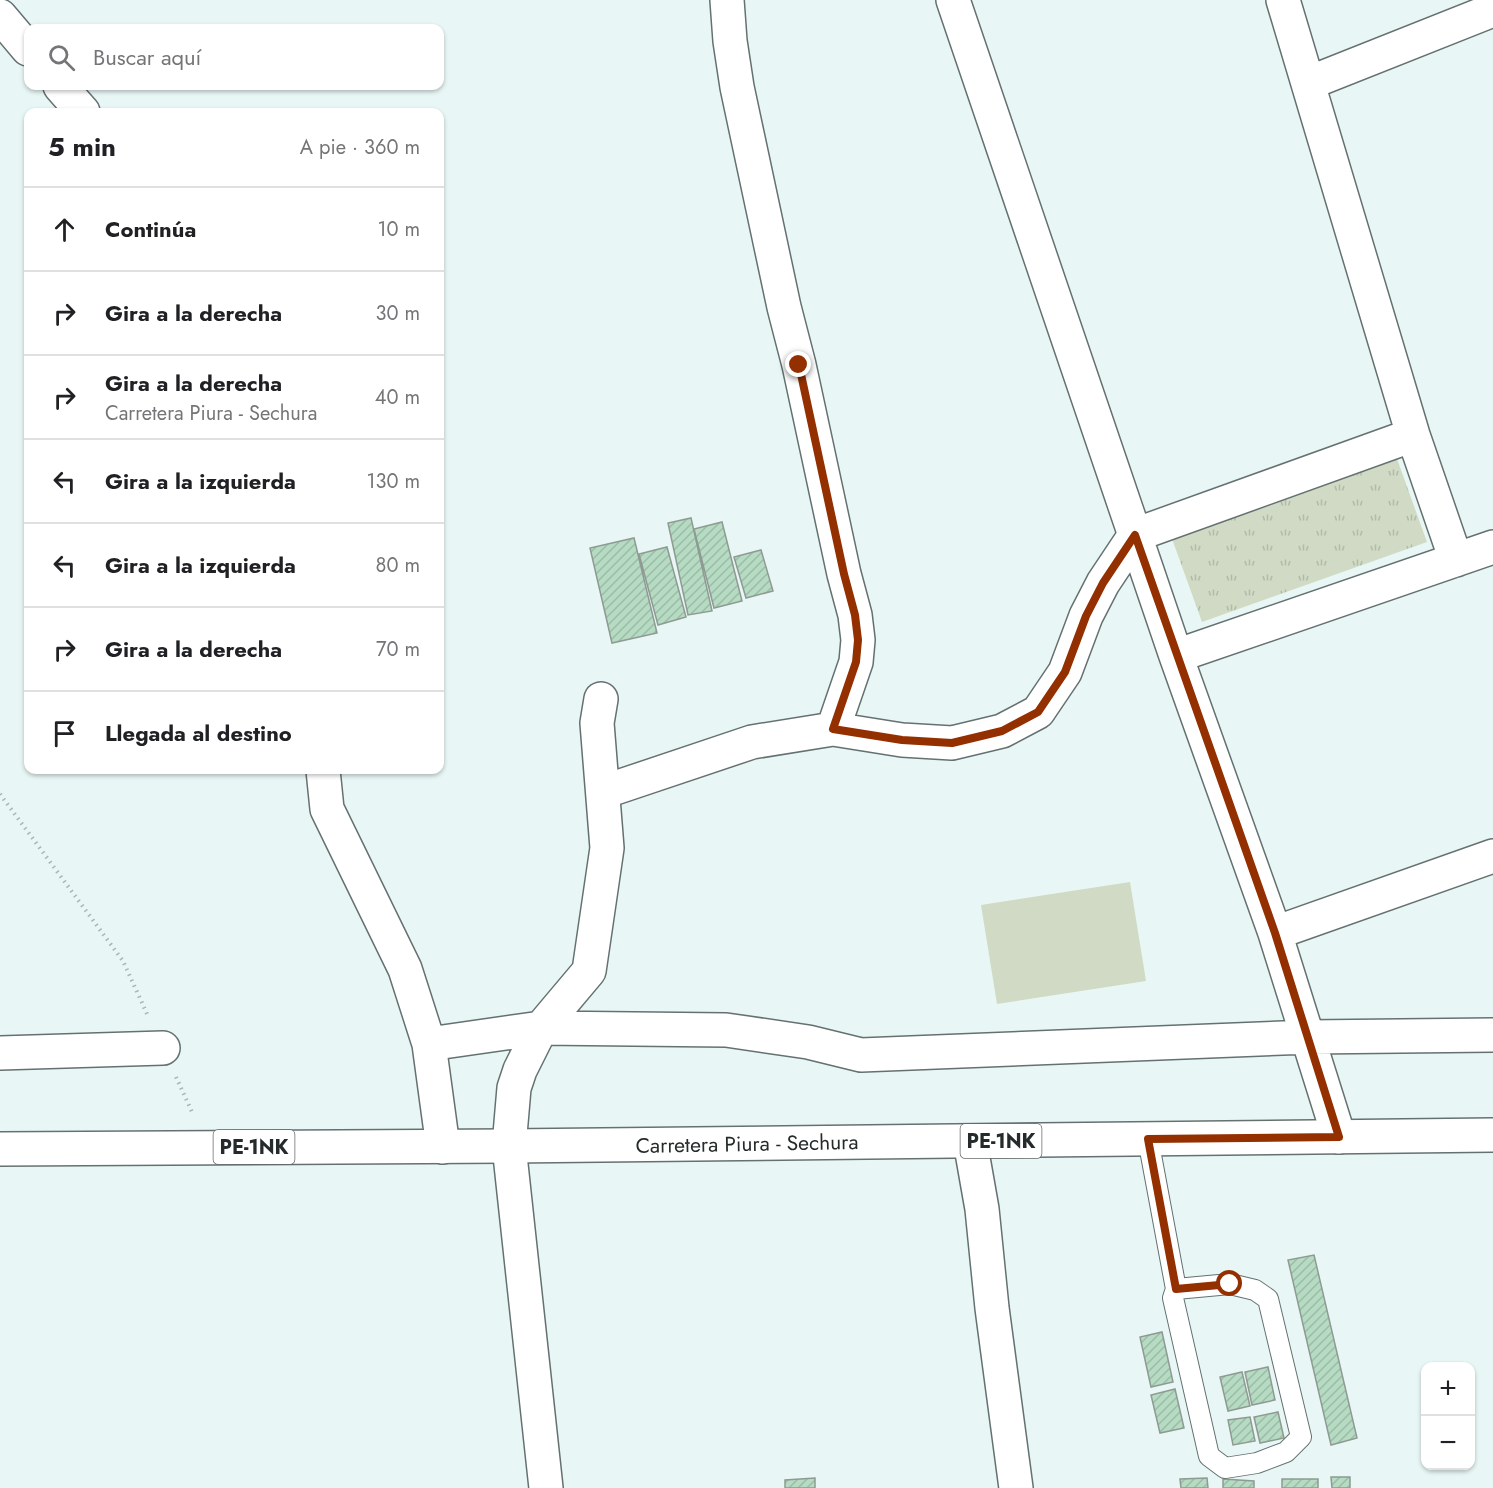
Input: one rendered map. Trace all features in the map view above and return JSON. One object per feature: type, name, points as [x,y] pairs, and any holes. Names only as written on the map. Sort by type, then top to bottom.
[{"type":"street","points":[[727,0],[737,87],[784,307],[855,615],[858,640],[856,662],[833,729]]},
{"type":"street","points":[[953,0],[1176,656],[1275,933],[1339,1137]]},
{"type":"street","points":[[1282,0],[1309,83],[1413,435],[1456,560]]},
{"type":"street","points":[[1309,83],[1493,10]]},
{"type":"street","points":[[0,16],[24,44]]},
{"type":"street","points":[[64,90],[79,108]]},
{"type":"street","points":[[603,792],[752,742],[833,729],[902,740],[952,743],[1002,731],[1038,712],[1065,672],[1086,616],[1103,583],[1135,535],[1413,435]]},
{"type":"street","points":[[1176,656],[1493,547]]},
{"type":"street","points":[[546,1488],[509,1146],[514,1088],[520,1070],[541,1028],[589,971],[606,848],[597,723],[601,699]]},
{"type":"street","points":[[323,774],[327,809],[405,969],[429,1044],[443,1147]]},
{"type":"street","points":[[1275,933],[1493,856]]},
{"type":"street","points":[[429,1044],[541,1028],[726,1030],[808,1042],[861,1055],[1308,1037],[1493,1035]]},
{"type":"street","points":[[0,1053],[163,1048]]},
{"type":"street","name":"Carretera Piura - Sechura","points":[[0,1149],[443,1147],[1493,1135]]},
{"type":"street","points":[[970,1141],[982,1209],[992,1308],[1016,1488]]},
{"type":"lane","points":[[1148,1139],[1176,1289],[1173,1298],[1209,1456],[1225,1468],[1257,1463],[1286,1452],[1301,1437],[1268,1299],[1255,1290],[1230,1284],[1176,1289]]},
{"type":"path","points":[[0,794],[123,961],[209,1148]]},
{"type":"green space","points":[[1396,456],[1427,542],[1202,622],[1171,536]]},
{"type":"green space","points":[[1130,882],[1146,981],[997,1004],[981,905]]},
{"type":"building","points":[[691,518],[712,611],[688,615],[668,523]]},
{"type":"building","points":[[722,522],[742,601],[714,608],[694,529]]},
{"type":"building","points":[[634,538],[657,633],[612,643],[590,548]]},
{"type":"building","points":[[667,547],[686,617],[658,625],[639,554]]},
{"type":"building","points":[[761,550],[773,591],[746,598],[734,557]]},
{"type":"building","points":[[1314,1255],[1357,1438],[1331,1445],[1288,1260]]},
{"type":"building","points":[[1162,1332],[1173,1382],[1151,1387],[1140,1337]]},
{"type":"building","points":[[1268,1367],[1275,1400],[1252,1405],[1245,1372]]},
{"type":"building","points":[[1242,1372],[1250,1406],[1228,1411],[1220,1377]]},
{"type":"building","points":[[1175,1389],[1184,1428],[1160,1433],[1151,1395]]},
{"type":"building","points":[[1278,1412],[1284,1438],[1260,1443],[1254,1417]]},
{"type":"building","points":[[1250,1417],[1255,1441],[1233,1445],[1228,1420]]},
{"type":"building","points":[[1331,1477],[1350,1477],[1350,1488],[1332,1488]]},
{"type":"building","points":[[815,1478],[815,1488],[785,1488],[785,1480]]},
{"type":"building","points":[[1207,1478],[1208,1488],[1181,1488],[1180,1479]]},
{"type":"building","points":[[1223,1479],[1254,1481],[1254,1488],[1223,1488]]},
{"type":"building","points":[[1282,1479],[1318,1479],[1318,1488],[1282,1488]]},
{"type":"route","points":[[799,365],[855,615],[858,640],[856,662],[833,729],[902,740],[952,743],[1002,731],[1038,712],[1065,672],[1086,616],[1103,583],[1135,535],[1275,933],[1339,1137],[1148,1139],[1176,1289],[1230,1284]]}]
